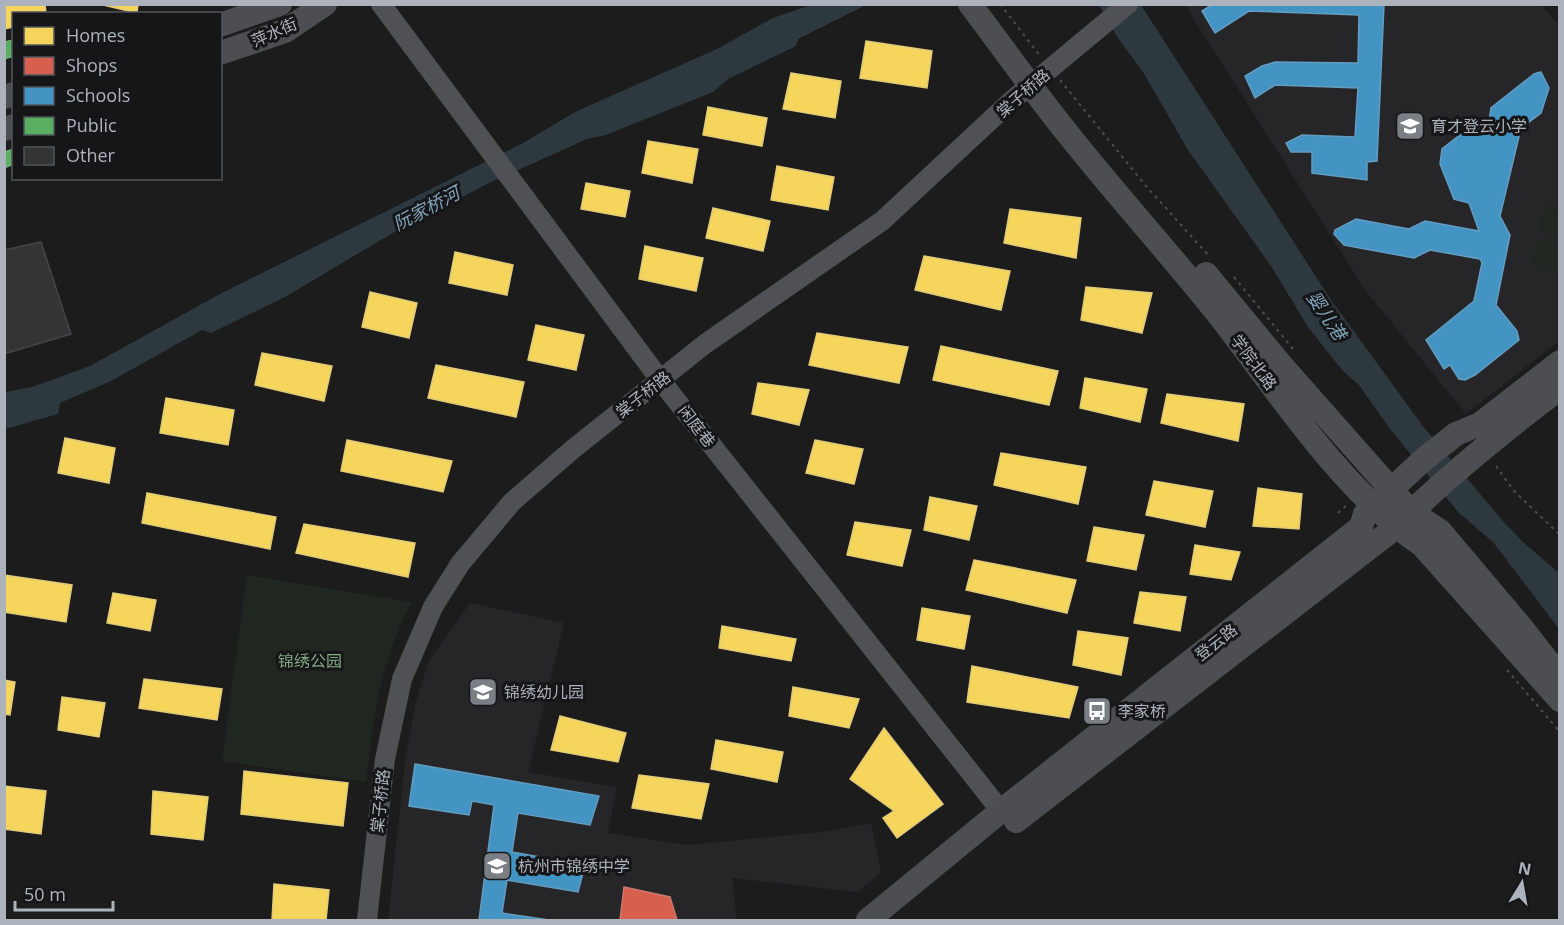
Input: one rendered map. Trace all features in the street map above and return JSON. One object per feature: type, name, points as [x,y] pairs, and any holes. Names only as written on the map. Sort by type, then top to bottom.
[{"type":"main road","name":"萍水街","points":[[222,24],[280,4]]},
{"type":"main road","name":"萍水街","points":[[222,52],[285,31],[325,4]]},
{"type":"main road","name":"学院北路","points":[[970,4],[1282,366],[1392,489],[1404,520],[1422,545],[1560,700]]},
{"type":"main road","name":"学院北路","points":[[988,4],[1036,82],[1216,312],[1264,378],[1360,492],[1374,504],[1404,520],[1440,531],[1560,677]]},
{"type":"main road","name":"登云路","points":[[868,921],[1001,812],[1361,528],[1365,514],[1374,504],[1423,460],[1456,434],[1480,424],[1560,363]]},
{"type":"main road","name":"登云路","points":[[890,921],[896,912],[1404,520],[1443,482],[1489,457],[1560,388]]},
{"type":"street","name":"闲庭巷","points":[[381,4],[660,381],[1001,812]]},
{"type":"street","name":"棠子桥路","points":[[367,921],[385,759],[402,679],[433,607],[460,564],[512,502],[573,449],[705,344],[882,221],[1010,102],[1128,4]]},
{"type":"path","points":[[1489,457],[1514,491],[1560,536]]},
{"type":"shaded area","name":"育才登云小学","points":[[1185,5],[1541,5],[1559,25],[1559,341],[1466,414],[1365,290]]},
{"type":"shaded area","points":[[470,603],[564,623],[528,772],[617,787],[608,833],[687,845],[822,832],[871,823],[881,873],[857,892],[732,878],[737,920],[388,920],[406,754],[415,706],[428,662]]},
{"type":"green space","points":[[1545,206],[1559,210],[1559,237],[1539,232]]},
{"type":"green space","points":[[1538,239],[1559,244],[1559,271],[1532,265]]},
{"type":"green space","name":"锦绣公园","points":[[247,575],[412,602],[392,646],[385,668],[372,734],[366,782],[222,761]]},
{"type":"water","name":"阮家桥河","points":[[811,5],[866,5],[798,39],[796,46],[728,79],[713,92],[606,135],[587,139],[491,182],[391,234],[285,297],[211,333],[202,330],[111,381],[60,403],[58,414],[5,429],[5,392],[32,387],[90,366],[220,294],[523,143],[577,111],[717,49],[773,18]]},
{"type":"water","name":"婴儿港","points":[[1099,5],[1141,5],[1331,300],[1422,425],[1501,519],[1524,543],[1559,573],[1559,629],[1493,542],[1459,513],[1390,429],[1359,385],[1342,370],[1308,327],[1271,266],[1188,150],[1143,72],[1118,38]]},
{"type":"building: Homes","points":[[4,4],[45,4],[46,12],[12,12],[12,27],[4,29]]},
{"type":"building: Homes","points":[[99,4],[138,4],[137,12]]},
{"type":"building: Homes","points":[[866,41],[932,51],[927,88],[860,78]]},
{"type":"building: Homes","points":[[791,73],[841,81],[835,118],[783,109]]},
{"type":"building: Homes","points":[[708,107],[767,118],[762,146],[703,135]]},
{"type":"building: Homes","points":[[648,141],[698,149],[692,183],[642,173]]},
{"type":"building: Homes","points":[[777,166],[834,177],[828,210],[771,200]]},
{"type":"building: Homes","points":[[586,183],[630,191],[625,217],[581,209]]},
{"type":"building: Homes","points":[[713,208],[770,221],[763,251],[706,238]]},
{"type":"building: Homes","points":[[1010,209],[1081,218],[1076,258],[1004,243]]},
{"type":"building: Homes","points":[[645,246],[703,258],[696,291],[639,279]]},
{"type":"building: Homes","points":[[455,252],[513,265],[507,295],[449,283]]},
{"type":"building: Homes","points":[[924,256],[1010,271],[1001,310],[915,290]]},
{"type":"building: Homes","points":[[1086,287],[1152,293],[1142,333],[1081,320]]},
{"type":"building: Homes","points":[[370,292],[417,303],[409,338],[362,327]]},
{"type":"building: Homes","points":[[536,325],[584,335],[576,370],[528,360]]},
{"type":"building: Homes","points":[[817,333],[908,347],[899,383],[809,365]]},
{"type":"building: Homes","points":[[941,346],[1058,371],[1049,405],[933,380]]},
{"type":"building: Homes","points":[[262,353],[332,366],[324,401],[255,385]]},
{"type":"building: Homes","points":[[436,365],[524,382],[516,417],[428,398]]},
{"type":"building: Homes","points":[[1085,378],[1147,389],[1140,422],[1080,408]]},
{"type":"building: Homes","points":[[758,383],[809,390],[799,425],[752,414]]},
{"type":"building: Homes","points":[[1167,394],[1244,404],[1238,441],[1161,423]]},
{"type":"building: Homes","points":[[166,398],[234,410],[228,445],[160,433]]},
{"type":"building: Homes","points":[[65,438],[115,448],[109,483],[58,473]]},
{"type":"building: Homes","points":[[347,440],[452,461],[443,492],[341,471]]},
{"type":"building: Homes","points":[[815,440],[863,449],[854,484],[806,473]]},
{"type":"building: Homes","points":[[1001,453],[1086,467],[1078,504],[994,485]]},
{"type":"building: Homes","points":[[1154,481],[1213,491],[1205,527],[1146,515]]},
{"type":"building: Homes","points":[[1258,488],[1302,494],[1299,529],[1253,526]]},
{"type":"building: Homes","points":[[147,493],[276,517],[270,549],[142,523]]},
{"type":"building: Homes","points":[[930,497],[977,506],[969,540],[924,530]]},
{"type":"building: Homes","points":[[855,522],[911,530],[902,566],[847,555]]},
{"type":"building: Homes","points":[[304,524],[415,543],[408,577],[296,553]]},
{"type":"building: Homes","points":[[1094,527],[1144,535],[1136,570],[1087,561]]},
{"type":"building: Homes","points":[[1195,545],[1240,552],[1231,580],[1190,574]]},
{"type":"building: Homes","points":[[974,560],[1076,580],[1067,613],[966,590]]},
{"type":"building: Homes","points":[[4,575],[72,585],[66,622],[4,612]]},
{"type":"building: Homes","points":[[1140,592],[1186,597],[1180,631],[1134,623]]},
{"type":"building: Homes","points":[[113,593],[156,600],[150,631],[107,623]]},
{"type":"building: Homes","points":[[922,608],[970,616],[964,649],[917,640]]},
{"type":"building: Homes","points":[[722,626],[796,639],[791,661],[719,648]]},
{"type":"building: Homes","points":[[1078,631],[1128,638],[1121,675],[1073,665]]},
{"type":"building: Homes","points":[[972,666],[1078,687],[1069,718],[967,702]]},
{"type":"building: Homes","points":[[144,679],[222,689],[217,720],[139,708]]},
{"type":"building: Homes","points":[[4,680],[15,682],[10,715],[4,714]]},
{"type":"building: Homes","points":[[793,687],[859,699],[849,728],[789,716]]},
{"type":"building: Homes","points":[[62,697],[105,703],[99,737],[58,730]]},
{"type":"building: Homes","points":[[560,716],[626,733],[618,762],[551,750]]},
{"type":"building: Homes","points":[[884,728],[943,804],[897,838],[883,818],[894,811],[850,779]]},
{"type":"building: Homes","points":[[716,740],[783,752],[777,782],[711,769]]},
{"type":"building: Homes","points":[[244,771],[348,783],[343,826],[241,814]]},
{"type":"building: Homes","points":[[639,775],[709,784],[701,819],[632,808]]},
{"type":"building: Homes","points":[[4,786],[46,791],[41,834],[4,829]]},
{"type":"building: Homes","points":[[153,791],[208,797],[203,840],[151,834]]},
{"type":"building: Homes","points":[[274,884],[329,890],[326,920],[272,920]]},
{"type":"building: Shops","points":[[624,887],[670,897],[677,920],[620,920]]},
{"type":"building: Schools","points":[[1213,4],[1384,4],[1377,161],[1367,162],[1367,180],[1312,173],[1312,152],[1291,152],[1286,143],[1302,135],[1355,137],[1358,88],[1275,85],[1255,98],[1245,76],[1262,66],[1275,62],[1358,63],[1359,15],[1249,11],[1215,33],[1202,11]]},
{"type":"building: Schools","points":[[1541,72],[1549,88],[1541,113],[1521,128],[1500,216],[1510,235],[1496,305],[1517,331],[1519,340],[1475,375],[1465,380],[1459,379],[1450,365],[1444,369],[1426,340],[1474,301],[1482,263],[1480,259],[1430,250],[1414,258],[1344,245],[1334,234],[1335,230],[1356,219],[1409,229],[1425,221],[1479,231],[1469,203],[1454,199],[1440,164],[1442,149],[1474,124],[1488,127],[1491,108],[1534,74]]},
{"type":"building: Schools","points":[[415,764],[599,796],[590,825],[518,813],[512,852],[585,865],[578,892],[507,880],[502,913],[549,920],[479,920],[494,805],[472,801],[469,815],[409,806]]},
{"type":"building: Public","points":[[12,40],[12,57],[4,59],[4,42]]},
{"type":"building: Public","points":[[12,40],[12,57],[4,59],[4,42]]},
{"type":"building: Public","points":[[12,150],[12,165],[4,168],[4,152]]},
{"type":"building: Public","points":[[12,150],[12,165],[4,168],[4,152]]},
{"type":"building: Other","points":[[41,242],[71,334],[4,354],[4,250]]},
{"type":"place","name":"育才登云小学","points":[[1410,126]]},
{"type":"place","name":"锦绣幼儿园","points":[[483,692]]},
{"type":"place","name":"李家桥","points":[[1097,711]]},
{"type":"place","name":"杭州市锦绣中学","points":[[497,866]]}]
